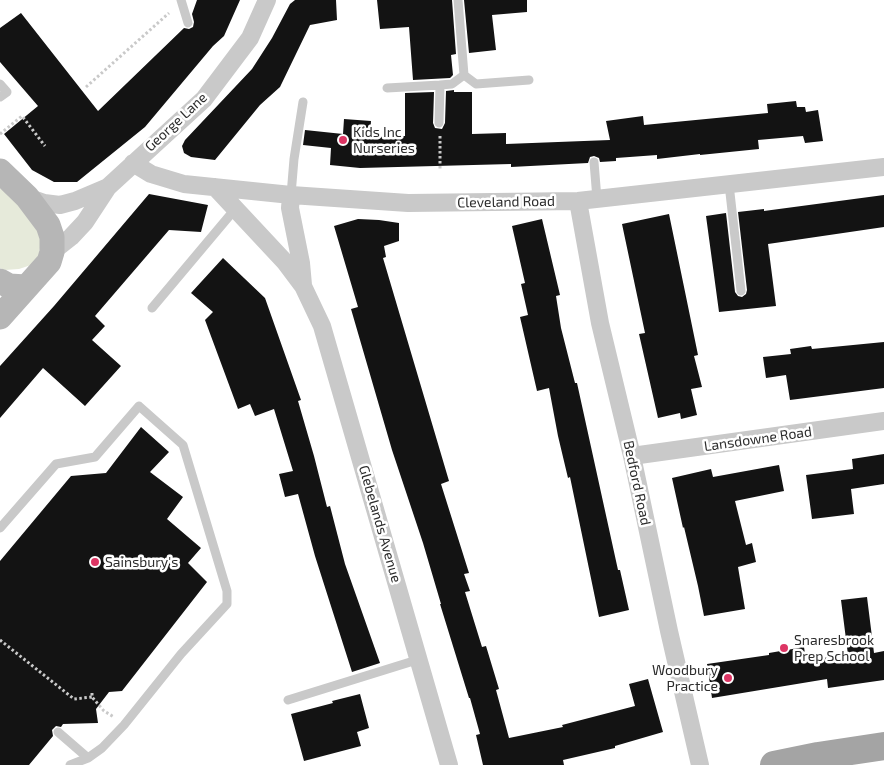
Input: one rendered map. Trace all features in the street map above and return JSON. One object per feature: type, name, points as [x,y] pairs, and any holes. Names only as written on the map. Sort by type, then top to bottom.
[{"type":"main road","points":[[0,317],[49,262],[52,252],[52,237],[48,225],[27,197],[1,173]]},
{"type":"main road","points":[[0,281],[9,286],[26,286]]},
{"type":"main road","points":[[774,765],[884,746]]},
{"type":"street","name":"George Lane","points":[[52,252],[71,237],[85,222],[108,186],[204,99],[250,38],[267,0]]},
{"type":"street","name":"Cleveland Road","points":[[133,163],[151,174],[184,184],[291,195],[408,203],[578,201],[884,167]]},
{"type":"street","name":"George Lane","points":[[27,197],[44,203],[60,205],[75,201],[108,186]]},
{"type":"street","name":"Glebelands Avenue","points":[[215,187],[285,262],[303,286],[322,326],[420,659],[449,765]]},
{"type":"street","name":"Glebelands Avenue","points":[[291,195],[290,208],[302,264],[303,286]]},
{"type":"street","name":"Bedford Road","points":[[578,201],[600,323],[632,456],[700,765]]},
{"type":"street","name":"Lansdowne Road","points":[[632,456],[884,421]]},
{"type":"lane","points":[[458,0],[464,75],[476,84],[529,80]]},
{"type":"lane","points":[[181,1],[188,23]]},
{"type":"lane","points":[[387,88],[452,84],[464,75]]},
{"type":"lane","points":[[0,84],[7,92],[0,97]]},
{"type":"lane","points":[[440,85],[440,123]]},
{"type":"lane","points":[[291,195],[294,159],[303,102]]},
{"type":"lane","points":[[594,162],[597,198]]},
{"type":"lane","points":[[729,184],[742,291]]},
{"type":"lane","points":[[152,308],[236,208]]},
{"type":"lane","points":[[0,528],[56,464],[95,457],[139,406],[183,446],[227,591],[227,604],[182,654],[124,725],[102,748],[88,758],[70,765]]},
{"type":"lane","points":[[288,700],[420,659]]},
{"type":"lane","points":[[58,732],[88,758]]},
{"type":"path","points":[[86,87],[181,1]]},
{"type":"path","points":[[0,134],[22,116],[45,146]]},
{"type":"path","points":[[440,123],[440,170]]},
{"type":"path","points":[[0,640],[74,699],[92,695],[104,711],[114,718]]},
{"type":"green space","points":[[0,188],[34,217],[41,240],[39,255],[31,265],[19,269],[5,270],[0,268]]},
{"type":"building","points":[[197,0],[240,0],[224,36],[213,46],[145,127],[77,182],[54,182],[32,170],[4,134],[38,106],[0,62],[0,28],[21,13],[98,111],[184,28],[189,29],[193,27],[192,14]]},
{"type":"building","points":[[295,0],[336,0],[337,20],[310,25],[280,87],[260,105],[215,160],[191,157],[184,153],[182,146],[185,140],[252,69],[272,38],[290,4]]},
{"type":"building","points":[[377,0],[452,0],[456,54],[451,55],[453,75],[450,78],[413,80],[409,27],[380,29]]},
{"type":"building","points":[[464,0],[527,0],[527,12],[492,15],[496,50],[469,53]]},
{"type":"building","points":[[454,90],[454,92],[472,92],[472,134],[506,133],[506,144],[610,140],[606,121],[643,116],[644,125],[768,113],[767,104],[796,101],[797,107],[805,107],[806,112],[818,110],[823,141],[805,143],[803,136],[758,140],[759,149],[657,159],[657,155],[616,158],[616,161],[600,162],[599,158],[594,156],[590,157],[588,163],[511,167],[511,164],[360,168],[330,165],[331,148],[303,145],[305,130],[343,134],[344,119],[371,121],[370,137],[405,136],[405,93],[434,92],[433,123],[435,128],[442,129],[445,123],[446,91]]},
{"type":"building","points":[[149,194],[208,205],[201,232],[169,230],[95,316],[105,326],[92,340],[121,366],[85,406],[43,368],[0,418],[0,366],[54,306]]},
{"type":"building","points":[[884,195],[884,227],[768,244],[776,306],[719,312],[706,216],[726,213],[735,292],[738,296],[742,297],[746,294],[747,290],[738,212],[764,209],[764,211]]},
{"type":"building","points":[[669,214],[698,355],[694,356],[702,387],[691,389],[697,415],[681,419],[680,413],[658,418],[639,334],[645,333],[622,224]]},
{"type":"building","points":[[358,219],[399,223],[399,241],[384,246],[386,257],[383,258],[449,481],[441,484],[469,573],[464,574],[470,591],[465,592],[482,647],[486,646],[499,689],[496,690],[509,738],[563,727],[562,725],[635,706],[629,684],[648,679],[663,732],[615,746],[615,748],[563,760],[564,765],[483,765],[476,735],[480,734],[470,698],[423,543],[392,450],[351,309],[358,307],[334,226]]},
{"type":"building","points":[[542,219],[560,295],[556,296],[561,328],[575,383],[577,383],[618,570],[620,570],[629,610],[599,617],[570,477],[568,478],[558,436],[549,388],[537,391],[520,317],[528,315],[521,284],[525,283],[512,226]]},
{"type":"building","points":[[223,258],[265,298],[301,400],[298,401],[327,507],[330,506],[345,564],[380,663],[352,672],[315,556],[298,494],[285,497],[279,474],[293,471],[274,409],[255,416],[250,404],[238,409],[205,320],[213,312],[191,293]]},
{"type":"building","points":[[884,342],[884,388],[790,400],[786,375],[766,378],[763,357],[791,354],[790,349],[811,346],[812,349]]},
{"type":"building","name":"Sainsbury's","points":[[141,427],[169,452],[150,472],[183,497],[167,519],[201,548],[188,563],[207,582],[122,691],[109,692],[96,709],[98,723],[56,726],[52,730],[53,736],[29,765],[0,765],[0,561],[71,476],[106,473]]},
{"type":"building","points":[[884,454],[884,484],[851,489],[854,514],[812,519],[806,475],[853,469],[852,459]]},
{"type":"building","points":[[779,465],[784,491],[735,501],[746,545],[752,543],[756,562],[738,567],[745,609],[704,616],[672,478],[711,469],[713,477]]},
{"type":"building","points":[[867,597],[874,653],[884,651],[884,680],[828,688],[827,679],[712,698],[707,664],[769,655],[769,653],[804,647],[806,660],[848,655],[841,600]]},
{"type":"building","points":[[360,694],[369,728],[357,732],[361,746],[304,761],[291,714]]},
{"type":"place","name":"Kids Inc Nurseries","points":[[343,140]]},
{"type":"place","name":"Sainsbury's","points":[[95,562]]},
{"type":"place","name":"Snaresbrook Prep School","points":[[784,648]]},
{"type":"place","name":"Woodbury Practice","points":[[728,678]]}]
